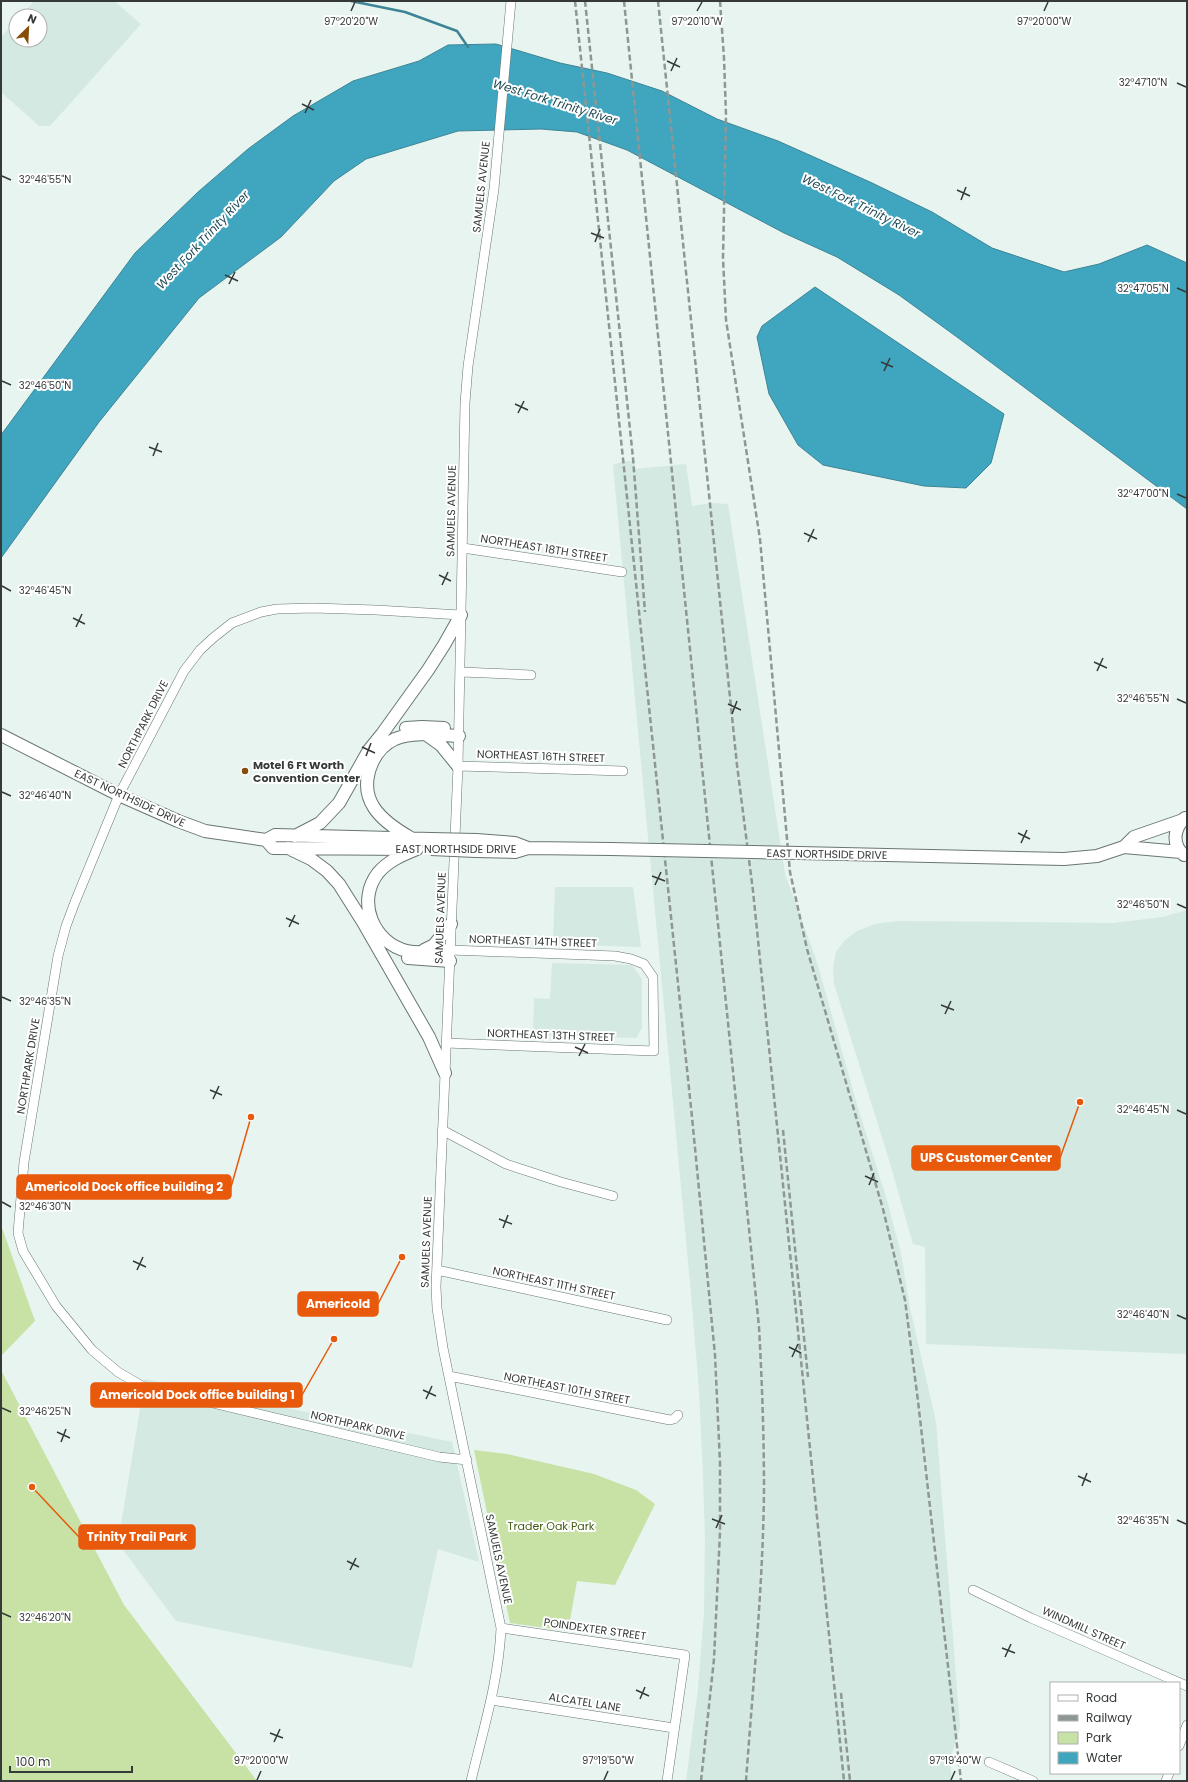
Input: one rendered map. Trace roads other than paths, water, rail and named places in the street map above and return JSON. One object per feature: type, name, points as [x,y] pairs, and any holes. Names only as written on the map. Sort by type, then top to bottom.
[{"type":"street","name":"SAMUELS AVENUE","points":[[471,1781],[498,1666],[501,1628],[440,1330],[436,1270],[458,766],[465,403],[468,366],[494,189],[511,1]]},
{"type":"street","name":"NORTHEAST 18TH STREET","points":[[463,548],[622,572]]},
{"type":"street","name":"NORTHPARK DRIVE","points":[[461,615],[313,608],[280,609],[261,612],[232,623],[200,650],[184,671],[120,795],[74,902],[66,926],[58,956],[24,1162],[18,1233],[23,1251],[56,1306],[92,1350],[118,1372],[142,1386],[439,1457],[466,1460]]},
{"type":"street","points":[[445,1072],[429,1038],[377,946],[339,884],[291,842],[320,823],[339,803],[369,750],[444,646],[461,615]]},
{"type":"street","points":[[461,672],[531,675]]},
{"type":"street","points":[[382,734],[410,727],[459,732]]},
{"type":"street","points":[[450,955],[423,951],[407,951],[387,942],[375,928],[370,917],[368,904],[370,889],[377,874],[391,861],[414,844],[392,827],[373,808],[368,794],[367,778],[375,756],[381,748],[388,743],[404,736],[459,732]]},
{"type":"street","name":"EAST NORTHSIDE DRIVE","points":[[1,735],[120,795],[178,821],[205,831],[266,840],[275,835],[291,842],[476,845],[515,852],[528,848],[610,849],[1064,859],[1097,856],[1124,847],[1134,837],[1185,818]]},
{"type":"street","points":[[427,735],[441,745],[458,766]]},
{"type":"street","name":"NORTHEAST 16TH STREET","points":[[458,766],[624,771]]},
{"type":"street","points":[[1185,818],[1176,830],[1175,838],[1176,845],[1185,856]]},
{"type":"street","name":"EAST NORTHSIDE DRIVE","points":[[1124,847],[1185,856]]},
{"type":"street","points":[[423,951],[434,945],[452,924]]},
{"type":"street","points":[[377,946],[393,954],[412,959],[450,955]]},
{"type":"street","name":"NORTHEAST 14TH STREET","points":[[450,955],[615,956],[631,959],[644,964],[653,977],[654,1051]]},
{"type":"street","name":"NORTHEAST 13TH STREET","points":[[446,1043],[654,1051]]},
{"type":"street","points":[[442,1130],[506,1164],[561,1182],[613,1196]]},
{"type":"street","name":"NORTHEAST 11TH STREET","points":[[436,1270],[667,1320]]},
{"type":"street","name":"NORTHEAST 10TH STREET","points":[[449,1376],[670,1420],[674,1419],[678,1415]]},
{"type":"street","name":"WINDMILL STREET","points":[[973,1590],[1032,1618],[1178,1682]]},
{"type":"street","name":"POINDEXTER STREET","points":[[501,1628],[686,1655],[674,1728]]},
{"type":"street","name":"ALCATEL LANE","points":[[491,1700],[674,1728]]},
{"type":"street","points":[[1180,1743],[1187,1725]]},
{"type":"street","points":[[667,1781],[674,1728]]},
{"type":"street","points":[[989,1762],[1033,1781]]},
{"type":"water","name":"West Fork Trinity River","points":[[496,44],[560,63],[607,73],[662,91],[717,119],[778,141],[870,182],[932,212],[992,248],[1064,272],[1099,264],[1147,245],[1187,263],[1187,509],[899,295],[837,257],[784,233],[627,150],[577,132],[541,129],[458,131],[366,159],[334,181],[281,237],[199,298],[99,422],[1,558],[1,435],[135,253],[198,192],[248,149],[293,116],[353,81],[419,61],[448,45]]},
{"type":"water","points":[[815,287],[1004,414],[991,463],[966,488],[924,486],[823,465],[798,445],[769,394],[757,337],[762,326]]},
{"type":"waterway","points":[[351,1],[405,12],[457,31],[468,47]]},
{"type":"railway","points":[[575,1],[692,1117],[715,1355],[720,1463],[720,1532],[714,1659],[701,1781]]},
{"type":"railway","points":[[585,1],[633,458],[645,612]]},
{"type":"railway","points":[[624,1],[759,1327],[763,1429],[763,1526],[760,1599],[746,1781]]},
{"type":"railway","points":[[658,1],[737,765],[753,891],[844,1781]]},
{"type":"railway","points":[[720,1],[726,115],[723,258],[726,320],[760,539],[790,872],[807,949],[883,1209],[905,1300],[918,1401],[961,1781]]},
{"type":"railway","points":[[783,1130],[808,1377]]},
{"type":"railway","points":[[841,1693],[850,1781]]},
{"type":"place","name":"Motel 6 Ft Worth Convention Center","points":[[245,771]]},
{"type":"place","name":"UPS Customer Center","points":[[1080,1102]]},
{"type":"place","name":"Americold Dock office building 2","points":[[251,1117]]},
{"type":"place","name":"Americold","points":[[402,1257]]},
{"type":"place","name":"Americold Dock office building 1","points":[[334,1339]]},
{"type":"place","name":"Trinity Trail Park","points":[[32,1487]]},
{"type":"park label","name":"Trader Oak Park","points":[[551,1526]]}]
